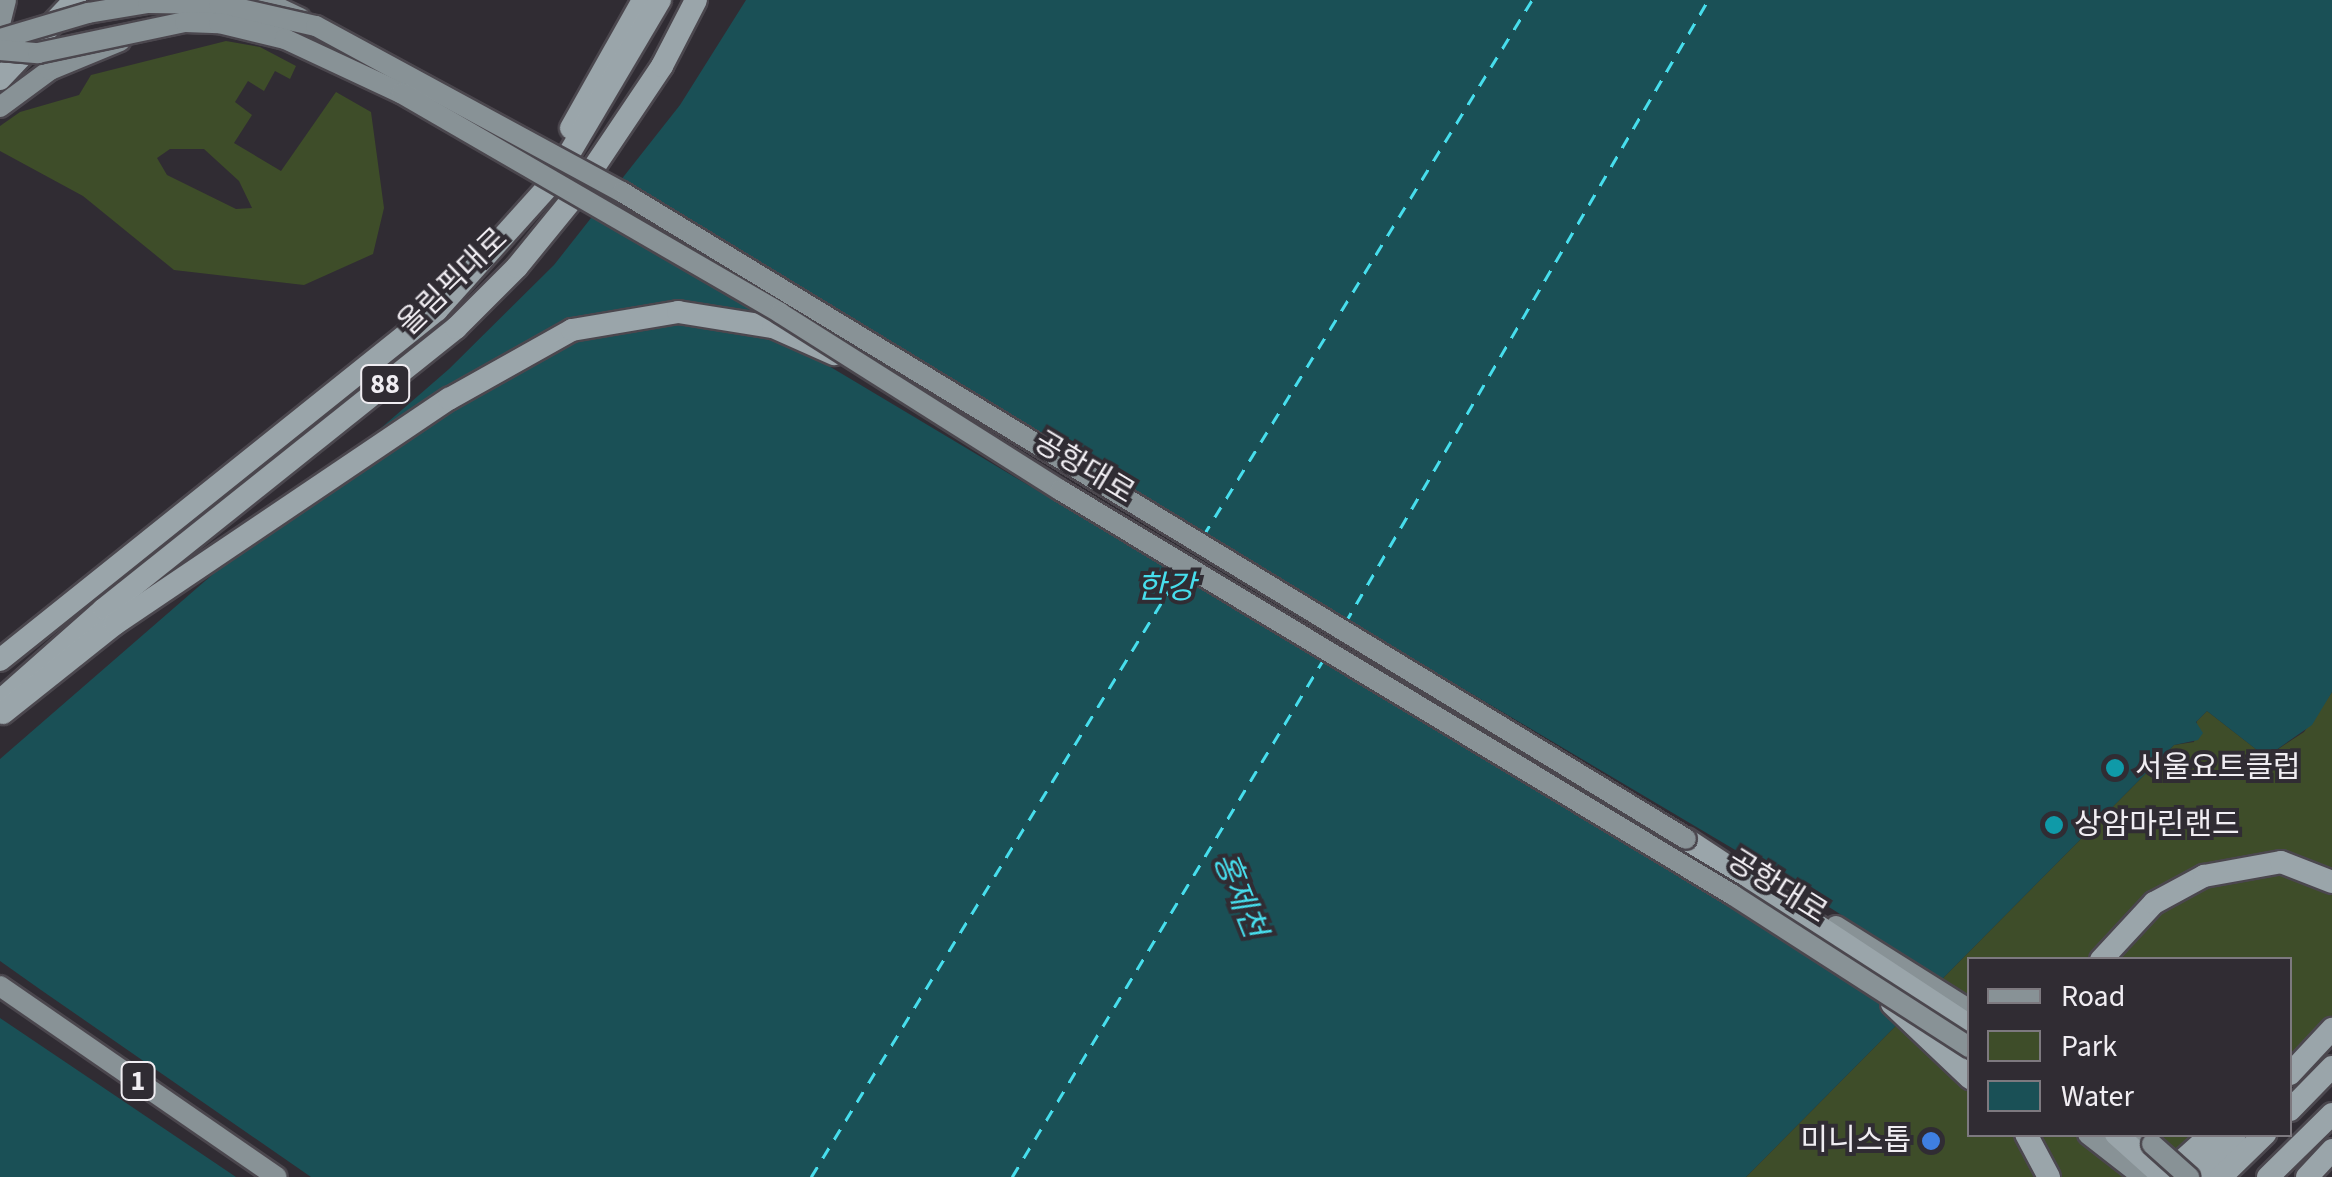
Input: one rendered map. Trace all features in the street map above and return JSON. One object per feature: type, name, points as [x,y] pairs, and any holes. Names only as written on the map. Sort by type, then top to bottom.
[{"type":"highway","points":[[0,79],[75,0]]},
{"type":"highway","points":[[527,216],[642,0]]},
{"type":"highway","name":"올림픽대로","points":[[0,660],[438,310],[527,216],[629,62],[660,0]]},
{"type":"highway","name":"올림픽대로","points":[[0,701],[104,609],[456,328],[574,197],[662,66],[696,0]]},
{"type":"highway","points":[[662,66],[712,0]]},
{"type":"highway","points":[[0,714],[186,578],[449,400],[572,330],[634,316],[712,316],[773,327],[856,363]]},
{"type":"highway","points":[[1686,838],[1967,1024]]},
{"type":"highway","points":[[2104,957],[2154,903],[2204,876],[2281,862],[2332,882]]},
{"type":"highway","points":[[1839,960],[1967,1075]]},
{"type":"highway","points":[[2292,1065],[2327,1040]]},
{"type":"highway","points":[[2292,1072],[2327,1040]]},
{"type":"highway","points":[[2292,1082],[2327,1040]]},
{"type":"highway","points":[[2292,1108],[2332,1067]]},
{"type":"highway","points":[[2268,1177],[2332,1114]]},
{"type":"highway","points":[[2028,1137],[2049,1177]]},
{"type":"highway","points":[[2119,1137],[2164,1177],[2209,1137]]},
{"type":"highway","points":[[2193,1177],[2232,1137]]},
{"type":"highway","points":[[2221,1177],[2261,1137]]},
{"type":"highway","points":[[2306,1177],[2332,1150]]},
{"type":"main road","points":[[0,24],[6,0]]},
{"type":"main road","points":[[262,0],[316,26]]},
{"type":"main road","points":[[0,39],[148,4],[219,4],[316,26]]},
{"type":"main road","name":"공항대로","points":[[137,34],[185,22],[219,24],[326,55],[544,172],[1839,960],[1967,1046]]},
{"type":"main road","name":"공항대로","points":[[316,26],[622,192],[1967,1008]]},
{"type":"main road","points":[[0,50],[38,53],[137,34]]},
{"type":"main road","points":[[0,107],[50,70],[137,34]]},
{"type":"main road","name":"1","points":[[0,986],[277,1177]]},
{"type":"main road","points":[[2092,1137],[2140,1174]]},
{"type":"main road","points":[[2144,1138],[2193,1177]]},
{"type":"green space","points":[[226,41],[260,47],[296,66],[290,79],[275,71],[264,91],[248,81],[235,102],[252,115],[234,143],[281,171],[336,92],[371,112],[384,208],[373,254],[304,285],[174,270],[83,196],[0,151],[0,126],[20,112],[79,95],[91,75]],"holes":[[[170,149],[204,149],[239,181],[252,208],[236,209],[167,175],[157,158]]]},
{"type":"green space","points":[[2332,692],[2332,1019],[2292,1054],[2292,957],[1967,957],[1967,1137],[2197,1137],[2153,1177],[1746,1177],[2174,745],[2194,742],[2197,721],[2207,711],[2266,757],[2304,732]]},
{"type":"water","name":"한강","points":[[746,0],[2332,0],[2332,692],[2312,725],[2266,757],[2207,711],[2196,722],[2203,733],[2198,740],[2174,745],[1746,1177],[0,1177],[0,759],[449,369],[554,265],[680,105]]},
{"type":"pier","points":[[620,178],[1148,502],[1791,883],[1944,980],[1926,1002],[1915,994],[1922,1006],[1910,1018],[1901,1012],[1897,1017],[1810,952],[772,332],[692,319],[640,320],[567,338],[248,538],[302,491],[512,354],[564,330],[637,310],[694,309],[770,321],[593,212]]},
{"type":"pier","points":[[0,961],[311,1177],[236,1177],[0,1018]]},
{"type":"ferry route","points":[[1203,536],[1532,0]]},
{"type":"ferry route","points":[[1345,623],[1708,0]]},
{"type":"ferry route","points":[[811,1177],[1180,572]]},
{"type":"ferry route","points":[[1012,1177],[1323,660]]},
{"type":"place","name":"서울요트클럽","points":[[2115,768]]},
{"type":"place","name":"상암마린랜드","points":[[2054,825]]},
{"type":"place","name":"미니스톱","points":[[1931,1141]]},
{"type":"water label","name":"홍제천","points":[[1239,895]]}]
